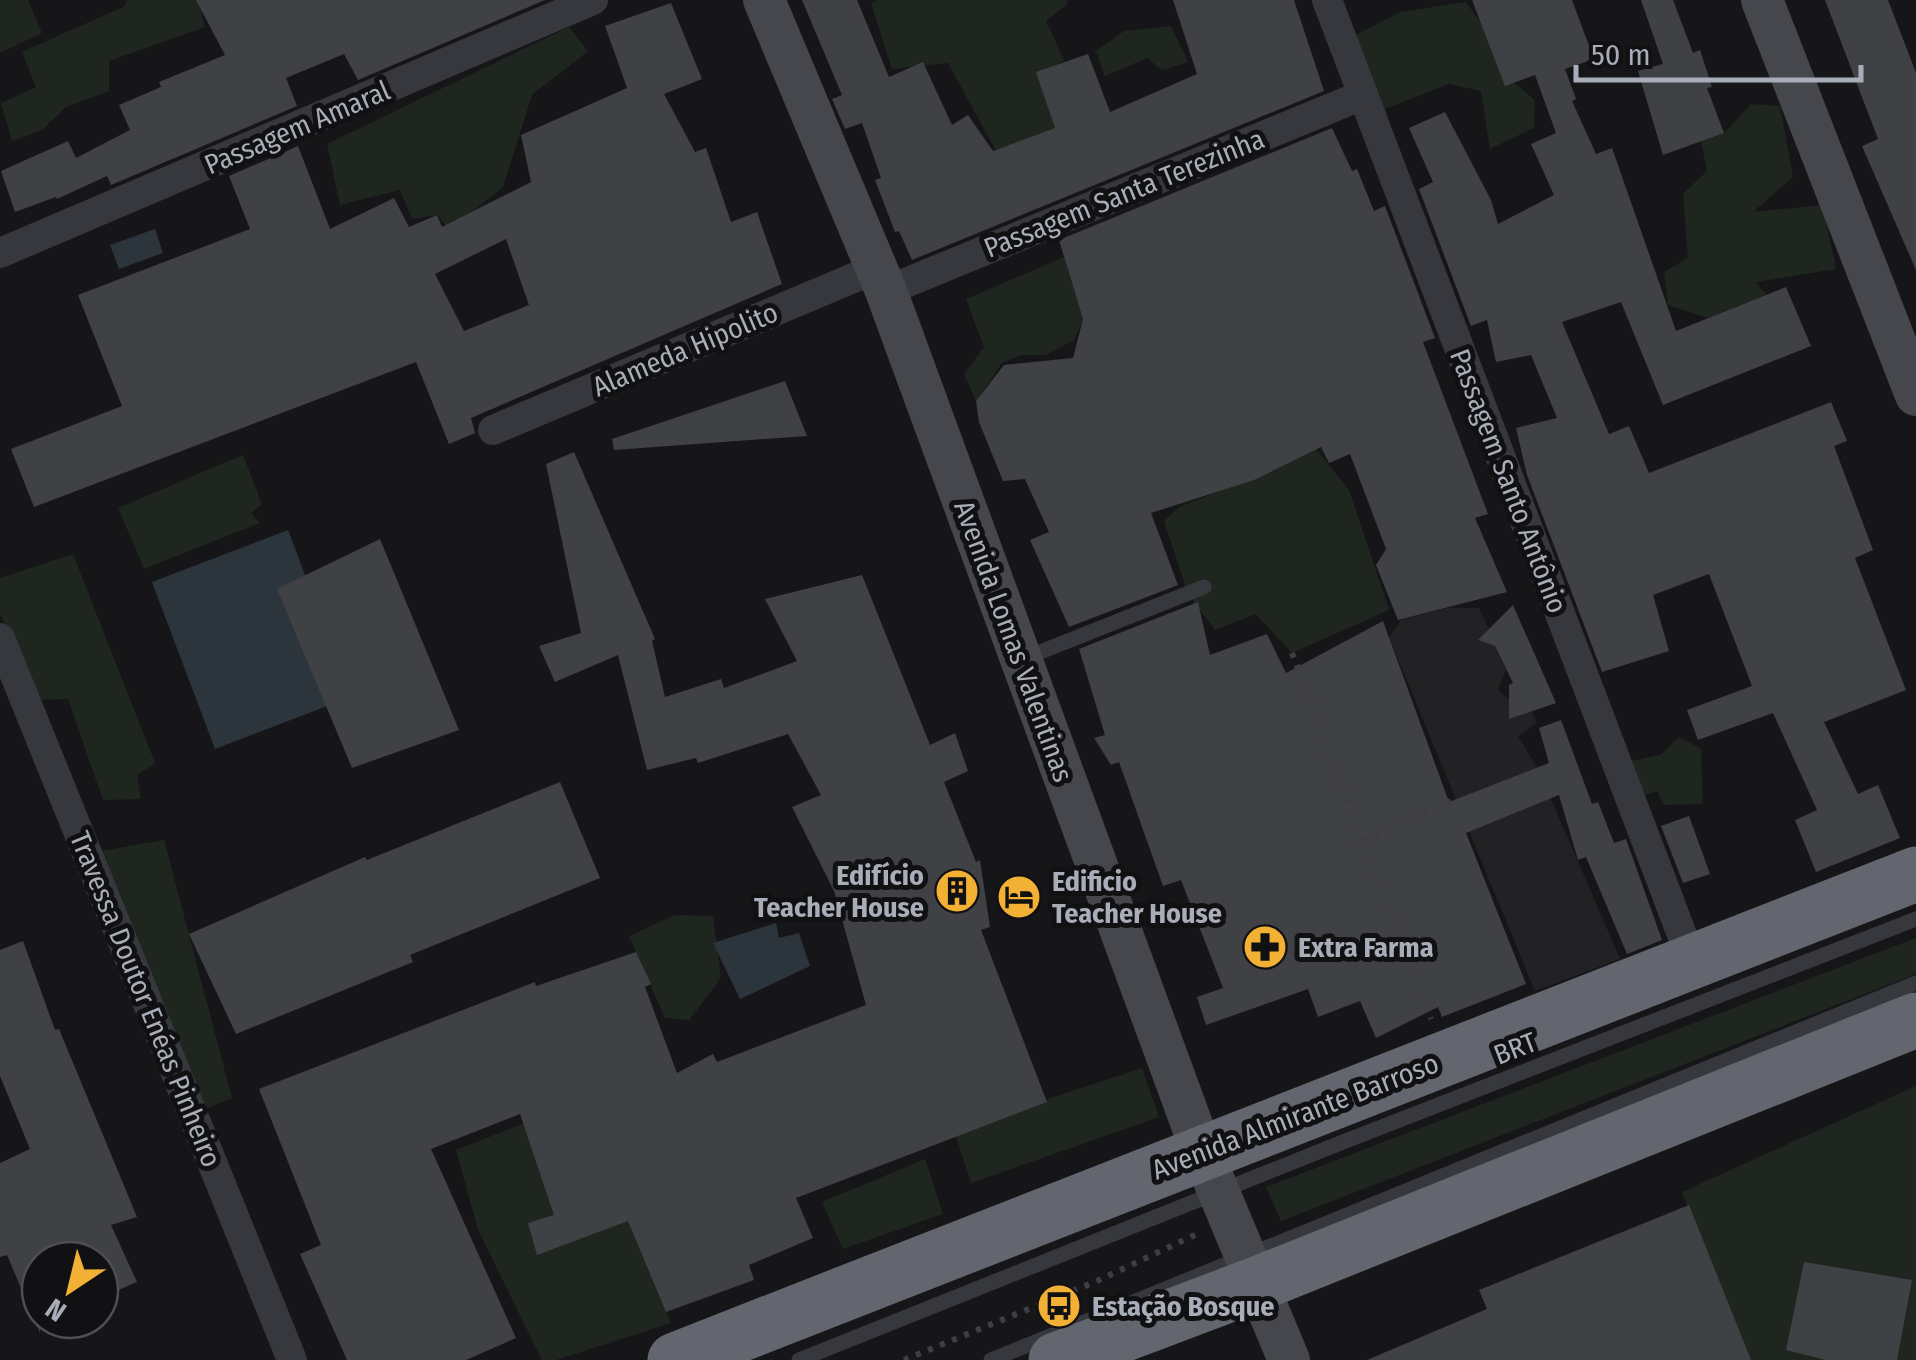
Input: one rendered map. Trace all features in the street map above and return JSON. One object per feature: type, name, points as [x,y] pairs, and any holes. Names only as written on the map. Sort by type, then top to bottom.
[{"type":"highway","name":"Avenida Almirante Barroso","points":[[1056,1360],[1230,1221],[1446,1058],[1916,874]]},
{"type":"highway","name":"Avenida Almirante Barroso","points":[[675,1360],[1230,1221],[1916,1020]]},
{"type":"street","name":"Passagem Amaral","points":[[0,254],[594,0]]},
{"type":"street","name":"Avenida Lomas Valentinas","points":[[764,0],[881,279],[1230,1221],[1289,1360]]},
{"type":"street","name":"Passagem Santo Antônio","points":[[1327,0],[1692,961]]},
{"type":"street","points":[[1762,0],[1916,395]]},
{"type":"street","name":"Passagem Santa Terezinha","points":[[881,279],[1363,95]]},
{"type":"street","name":"Alameda Hipolito","points":[[493,430],[881,279]]},
{"type":"street","name":"Travessa Doutor Enéas Pinheiro","points":[[0,638],[292,1360]]},
{"type":"lane","points":[[1021,659],[1204,588]]},
{"type":"lane","name":"BRT","points":[[991,1360],[1230,1221],[1916,919]]},
{"type":"lane","name":"BRT","points":[[800,1360],[1230,1221],[1916,984]]},
{"type":"path","points":[[1292,653],[1446,1058]]},
{"type":"path","points":[[1364,842],[1455,799]]},
{"type":"path","points":[[904,1360],[1097,1281],[1230,1221]]},
{"type":"shaded area","points":[[0,0],[28,0],[42,33],[0,53]]},
{"type":"shaded area","points":[[127,0],[205,0],[207,4],[200,8],[205,27],[109,61],[109,91],[66,107],[42,130],[12,141],[1,103],[36,87],[22,52],[125,6]]},
{"type":"shaded area","points":[[1067,0],[1046,21],[1064,60],[1040,79],[1064,130],[1026,148],[995,149],[948,63],[892,69],[871,3]]},
{"type":"shaded area","points":[[1466,2],[1487,32],[1510,79],[1535,100],[1534,128],[1490,149],[1481,91],[1449,84],[1382,110],[1356,35],[1400,12]]},
{"type":"shaded area","points":[[1171,26],[1188,62],[1162,70],[1147,58],[1105,76],[1096,51],[1124,31]]},
{"type":"shaded area","points":[[569,27],[588,51],[532,95],[503,187],[472,212],[477,223],[453,234],[437,215],[412,219],[400,190],[340,205],[327,144]]},
{"type":"shaded area","points":[[1751,104],[1780,106],[1793,177],[1753,212],[1823,205],[1836,269],[1756,282],[1766,295],[1708,318],[1668,305],[1664,272],[1688,258],[1683,194],[1707,171],[1701,141],[1724,133]]},
{"type":"shaded area","points":[[155,229],[163,253],[119,269],[110,245]]},
{"type":"shaded area","points":[[1064,257],[1083,319],[1074,340],[1046,355],[1021,355],[1002,363],[976,401],[964,374],[984,347],[966,299]]},
{"type":"shaded area","points":[[1314,446],[1349,490],[1389,610],[1292,653],[1256,614],[1215,630],[1188,594],[1164,521],[1179,507],[1274,470]]},
{"type":"shaded area","points":[[243,455],[262,504],[251,513],[260,523],[144,569],[118,508]]},
{"type":"shaded area","points":[[288,530],[351,697],[215,749],[152,582]]},
{"type":"shaded area","points":[[73,554],[155,763],[137,775],[141,799],[103,800],[68,699],[38,700],[0,613],[0,578]]},
{"type":"shaded area","points":[[1447,608],[1479,608],[1489,629],[1479,640],[1495,646],[1506,670],[1498,690],[1509,700],[1509,719],[1532,711],[1537,723],[1518,736],[1539,771],[1620,959],[1535,991],[1389,637],[1401,620]]},
{"type":"shaded area","points":[[1679,737],[1701,749],[1703,804],[1664,805],[1657,791],[1645,795],[1630,761],[1660,755]]},
{"type":"shaded area","points":[[164,840],[232,1098],[200,1111],[95,852]]},
{"type":"shaded area","points":[[675,915],[713,916],[721,978],[689,1020],[665,1018],[629,936]]},
{"type":"shaded area","points":[[776,923],[779,938],[799,933],[810,966],[740,999],[713,943]]},
{"type":"shaded area","points":[[1916,938],[1916,974],[1281,1221],[1266,1187]]},
{"type":"shaded area","points":[[1142,1068],[1159,1117],[971,1183],[954,1130]]},
{"type":"shaded area","points":[[1916,1086],[1916,1360],[1746,1360],[1682,1192]]},
{"type":"shaded area","points":[[604,1092],[646,1263],[671,1323],[556,1360],[542,1360],[478,1230],[456,1150]]},
{"type":"shaded area","points":[[925,1159],[943,1214],[843,1249],[822,1202]]},
{"type":"building","points":[[196,0],[545,0],[358,80],[344,54],[286,78],[297,106],[111,185],[107,176],[57,199],[15,212],[1,171],[68,141],[76,158],[130,130],[119,105],[161,87],[159,82],[225,55]]},
{"type":"building","points":[[802,0],[857,0],[889,77],[923,62],[952,125],[968,115],[993,151],[1055,128],[1036,72],[1088,54],[1110,112],[1197,74],[1173,0],[1294,0],[1324,91],[912,260],[899,231],[895,232],[875,180],[881,178],[862,123],[845,129],[832,99],[842,95]]},
{"type":"building","points":[[1472,0],[1572,0],[1594,59],[1565,69],[1576,99],[1572,101],[1596,154],[1612,148],[1676,331],[1786,287],[1811,346],[1663,405],[1621,302],[1562,322],[1609,434],[1629,426],[1649,473],[1831,402],[1847,441],[1834,446],[1873,550],[1855,558],[1906,690],[1824,722],[1858,794],[1878,785],[1900,838],[1816,872],[1795,820],[1817,810],[1773,713],[1698,740],[1687,710],[1752,686],[1709,574],[1653,595],[1669,651],[1602,672],[1527,475],[1516,428],[1557,418],[1531,355],[1496,362],[1487,320],[1471,326],[1419,189],[1433,182],[1409,128],[1445,112],[1491,200],[1498,224],[1554,195],[1531,144],[1556,133],[1535,75],[1505,86]]},
{"type":"building","points":[[1641,0],[1673,0],[1693,53],[1700,50],[1712,87],[1707,88],[1724,133],[1663,155],[1638,71],[1663,64]]},
{"type":"building","points":[[1825,0],[1888,0],[1916,73],[1916,270],[1862,146],[1878,139]]},
{"type":"building","points":[[671,3],[702,79],[664,94],[695,152],[706,148],[731,222],[757,212],[782,284],[471,418],[475,433],[449,444],[416,362],[34,507],[11,449],[122,406],[78,295],[250,229],[229,176],[298,146],[330,229],[394,198],[409,227],[437,215],[442,227],[531,182],[521,135],[627,88],[605,26]],"holes":[[[506,239],[529,305],[464,331],[435,274]]]},
{"type":"building","points":[[1332,128],[1352,171],[1357,169],[1374,211],[1385,206],[1435,338],[1423,342],[1488,514],[1475,518],[1507,592],[1398,620],[1376,565],[1386,549],[1350,454],[1329,463],[1321,447],[1254,480],[1151,513],[1178,585],[1069,627],[1030,540],[1049,532],[1025,479],[1003,481],[979,422],[976,401],[1004,365],[1073,358],[1083,319],[1059,240]]},
{"type":"building","points":[[785,381],[807,436],[614,450],[612,439]]},
{"type":"building","points":[[574,452],[655,639],[652,641],[665,697],[721,679],[724,688],[797,661],[765,599],[862,575],[930,745],[955,733],[968,771],[944,782],[976,862],[980,860],[990,927],[981,930],[1047,1102],[796,1198],[813,1238],[749,1265],[754,1280],[666,1312],[628,1221],[537,1255],[528,1223],[554,1215],[520,1114],[431,1149],[516,1338],[466,1360],[347,1360],[300,1254],[321,1245],[259,1089],[535,982],[536,986],[636,952],[651,984],[645,987],[677,1073],[713,1054],[717,1062],[866,1005],[834,891],[792,807],[821,795],[788,734],[698,763],[696,758],[647,770],[618,655],[555,682],[539,646],[581,633],[546,464]]},
{"type":"building","points":[[380,539],[459,730],[352,768],[277,589]]},
{"type":"building","points":[[1198,602],[1210,655],[1267,634],[1286,673],[1383,621],[1449,802],[1549,763],[1539,728],[1561,720],[1592,804],[1598,802],[1614,843],[1626,839],[1662,940],[1627,954],[1586,857],[1578,860],[1559,795],[1466,833],[1526,984],[1442,1017],[1438,1007],[1376,1038],[1360,1001],[1318,1017],[1308,989],[1206,1025],[1197,997],[1223,988],[1181,880],[1163,886],[1119,762],[1111,765],[1094,738],[1105,735],[1079,649]]},
{"type":"building","points":[[1513,605],[1556,703],[1509,719],[1509,685],[1513,683],[1495,646],[1478,640]]},
{"type":"building","points":[[560,782],[600,878],[410,955],[413,962],[236,1034],[189,934],[365,857],[367,860]]},
{"type":"building","points":[[1689,816],[1710,874],[1683,883],[1661,826]]},
{"type":"building","points":[[23,941],[55,1030],[59,1029],[137,1217],[111,1225],[118,1240],[20,1240],[20,1286],[7,1255],[0,1257],[0,1163],[30,1149],[0,1076],[0,950]]},
{"type":"building","points":[[1689,1205],[1751,1360],[1367,1360],[1487,1309],[1479,1290]]},
{"type":"building","points":[[120,1245],[137,1282],[120,1289]]},
{"type":"building","points":[[1804,1262],[1912,1280],[1897,1360],[1826,1360],[1786,1350]]},
{"type":"place","name":"Edifício Teacher House","points":[[957,891]]},
{"type":"place","name":"Edificio Teacher House","points":[[1019,897]]},
{"type":"place","name":"Extra Farma","points":[[1265,947]]},
{"type":"place","name":"Estação Bosque","points":[[1059,1306]]}]
